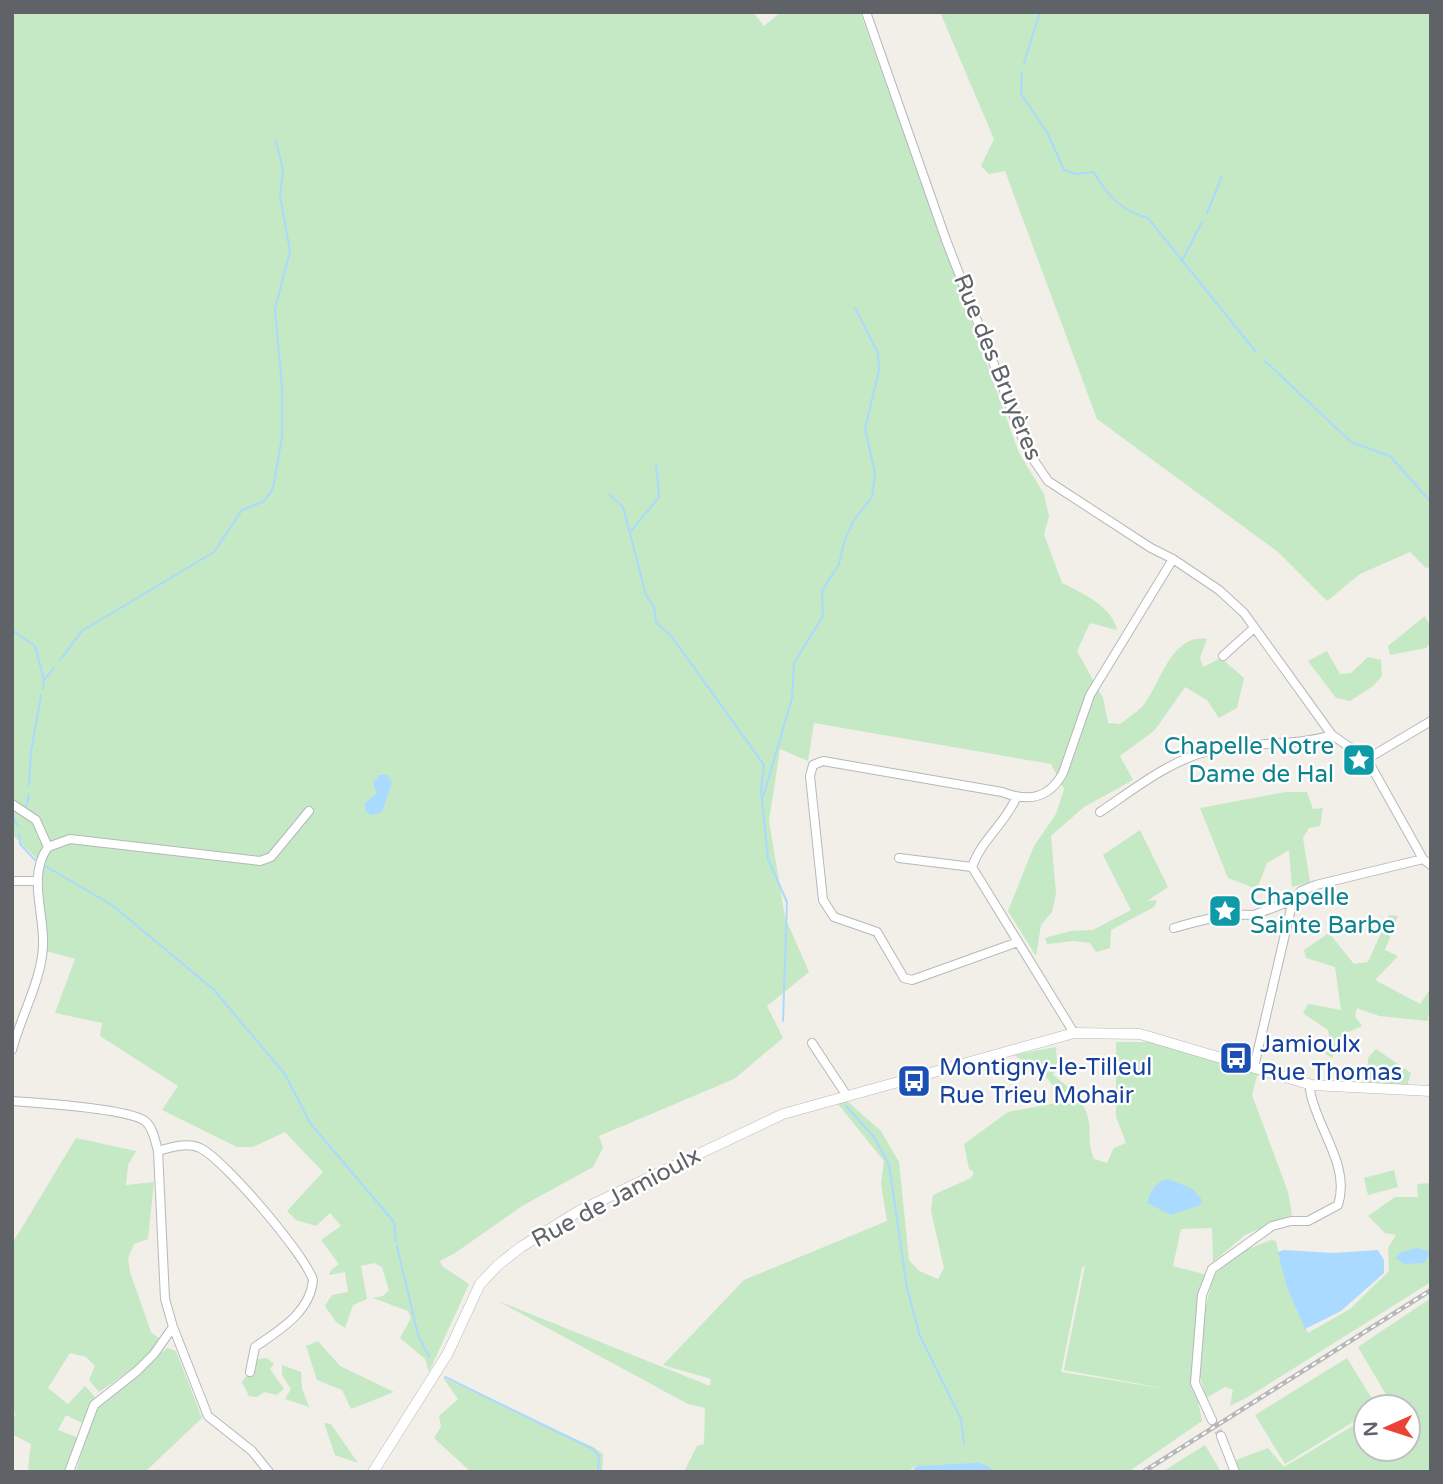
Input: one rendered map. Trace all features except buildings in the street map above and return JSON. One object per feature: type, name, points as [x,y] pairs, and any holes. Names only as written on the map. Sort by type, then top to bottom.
[{"type":"street","name":"Rue des Bruyères","points":[[866,12],[946,240],[1027,450],[1048,481],[1219,590],[1254,628],[1332,735],[1367,759],[1423,859]]},
{"type":"street","points":[[1018,942],[912,980],[904,978],[877,932],[834,917],[827,910],[823,900],[810,776],[813,765],[823,761],[1002,792],[1016,797],[1043,796],[1057,785],[1090,695],[1173,559]]},
{"type":"street","points":[[1223,656],[1254,628]]},
{"type":"street","points":[[1367,759],[1431,721]]},
{"type":"street","points":[[1100,812],[1191,755],[1251,744],[1312,741],[1332,735]]},
{"type":"street","points":[[1016,797],[1011,809],[978,849],[972,867],[1074,1033]]},
{"type":"street","points":[[12,804],[36,821],[48,847]]},
{"type":"street","points":[[12,1050],[42,954],[38,881],[40,862],[54,842],[70,839],[260,862],[271,857],[309,811]]},
{"type":"street","points":[[899,858],[972,867]]},
{"type":"street","points":[[1254,1067],[1293,901],[1301,891],[1315,885],[1423,859],[1431,865]]},
{"type":"street","points":[[12,881],[38,881]]},
{"type":"street","points":[[1174,928],[1203,919],[1254,915],[1293,901]]},
{"type":"street","points":[[1254,915],[1262,924],[1286,931]]},
{"type":"street","name":"Rue de Jamioulx","points":[[373,1472],[448,1353],[480,1284],[520,1247],[579,1211],[783,1114],[1074,1033],[1140,1034],[1312,1085],[1431,1091]]},
{"type":"street","points":[[812,1043],[846,1096]]},
{"type":"street","points":[[1212,1420],[1195,1383],[1202,1294],[1212,1269],[1272,1226],[1308,1221],[1338,1205],[1343,1191],[1326,1135],[1313,1109],[1310,1090],[1312,1085]]},
{"type":"street","points":[[12,1101],[80,1107],[141,1119],[150,1128],[158,1151],[164,1286],[173,1327],[208,1416],[252,1451],[269,1472]]},
{"type":"street","points":[[158,1151],[192,1146],[210,1154],[245,1189],[312,1277],[309,1296],[299,1312],[255,1347],[250,1372]]},
{"type":"street","points":[[69,1472],[91,1410],[146,1362],[173,1327]]},
{"type":"street","points":[[1221,1436],[1234,1472]]},
{"type":"green space","points":[[12,12],[753,12],[764,26],[781,12],[860,12],[1019,453],[1044,494],[1049,517],[1044,534],[1062,583],[1103,607],[1117,630],[1090,623],[1077,651],[1103,698],[1108,723],[1120,724],[1142,707],[1167,663],[1184,644],[1194,639],[1207,639],[1200,658],[1203,667],[1221,658],[1244,678],[1237,708],[1219,718],[1207,700],[1185,687],[1155,730],[1120,756],[1133,780],[1084,807],[1051,836],[1056,894],[1052,912],[1041,925],[1036,956],[1008,911],[1034,846],[1056,814],[1064,789],[1051,764],[814,723],[808,761],[780,749],[769,821],[785,917],[809,972],[767,1006],[783,1038],[734,1079],[599,1136],[603,1148],[593,1167],[522,1206],[440,1261],[442,1266],[469,1284],[429,1372],[425,1359],[400,1338],[411,1318],[408,1311],[373,1298],[383,1296],[389,1290],[382,1267],[374,1263],[361,1266],[367,1299],[353,1305],[345,1328],[336,1322],[325,1306],[332,1295],[348,1292],[345,1272],[329,1275],[339,1264],[321,1240],[341,1226],[330,1213],[316,1226],[296,1220],[287,1211],[323,1172],[285,1132],[253,1147],[237,1147],[162,1110],[178,1086],[100,1036],[102,1023],[55,1013],[75,959],[46,951],[41,906],[42,864],[12,834]]},
{"type":"green space","points":[[940,12],[1431,12],[1431,567],[1426,568],[1410,552],[1360,574],[1327,601],[1278,552],[1097,419],[1005,171],[989,174],[981,166],[994,139]]},
{"type":"green space","points":[[1425,616],[1431,628],[1431,643],[1426,648],[1390,655],[1388,646]]},
{"type":"green space","points":[[1327,651],[1340,674],[1351,673],[1368,657],[1381,660],[1382,676],[1373,686],[1350,701],[1336,698],[1308,661]]},
{"type":"green space","points":[[1286,792],[1307,792],[1313,809],[1323,808],[1320,826],[1309,828],[1303,838],[1310,882],[1292,887],[1289,850],[1267,863],[1257,889],[1228,878],[1200,808]]},
{"type":"green space","points":[[1140,830],[1168,887],[1147,901],[1157,900],[1154,907],[1111,930],[1110,948],[1096,952],[1090,943],[1074,941],[1047,944],[1045,938],[1071,931],[1093,930],[1131,910],[1103,855]]},
{"type":"green space","points":[[1389,915],[1398,916],[1385,950],[1398,956],[1375,980],[1420,1004],[1431,988],[1428,1021],[1379,1016],[1357,1008],[1355,1016],[1362,1026],[1344,1034],[1332,1058],[1320,1050],[1331,1045],[1328,1030],[1303,1013],[1308,1004],[1341,1010],[1335,967],[1306,958],[1304,950],[1329,933],[1354,964],[1368,962]]},
{"type":"green space","points":[[1116,1042],[1155,1042],[1258,1072],[1252,1095],[1288,1192],[1292,1215],[1245,1235],[1213,1262],[1212,1228],[1181,1229],[1173,1266],[1207,1275],[1193,1377],[1202,1421],[1128,1472],[927,1472],[935,1467],[916,1466],[907,1472],[684,1472],[697,1446],[704,1444],[705,1408],[688,1404],[498,1301],[710,1386],[711,1379],[663,1365],[744,1280],[887,1221],[881,1184],[884,1161],[837,1103],[847,1101],[881,1131],[899,1162],[909,1260],[919,1271],[938,1279],[944,1268],[931,1211],[933,1195],[971,1178],[974,1172],[969,1169],[964,1144],[1008,1112],[1066,1101],[1044,1075],[1014,1055],[1056,1047],[1057,1063],[1053,1075],[1073,1092],[1084,1108],[1094,1159],[1107,1163],[1114,1148],[1126,1143],[1116,1117]],"holes":[[[1085,1266],[1064,1370],[1173,1390],[1061,1372],[1082,1268]]]},
{"type":"green space","points":[[1376,1049],[1411,1073],[1407,1086],[1367,1085],[1368,1058]]},
{"type":"green space","points":[[76,1138],[136,1151],[128,1165],[126,1185],[154,1182],[148,1239],[134,1244],[128,1258],[130,1272],[151,1332],[161,1340],[139,1364],[99,1392],[89,1380],[95,1366],[86,1357],[70,1353],[48,1388],[68,1404],[85,1386],[95,1397],[82,1423],[66,1415],[58,1430],[79,1438],[67,1470],[31,1472],[28,1469],[31,1444],[12,1434],[12,1418],[16,1414],[12,1412],[12,1244]]},
{"type":"green space","points":[[1394,1170],[1398,1187],[1368,1195],[1364,1178]]},
{"type":"green space","points":[[1431,1183],[1431,1282],[1248,1397],[1230,1406],[1233,1390],[1225,1387],[1206,1398],[1199,1372],[1204,1314],[1213,1276],[1238,1253],[1271,1240],[1276,1241],[1286,1285],[1308,1333],[1350,1309],[1389,1271],[1388,1248],[1396,1235],[1385,1233],[1368,1216],[1395,1197],[1418,1197],[1417,1184]]},
{"type":"green space","points":[[1431,1298],[1431,1470],[1239,1472],[1236,1460],[1268,1448],[1284,1467],[1352,1426],[1352,1463],[1422,1463],[1422,1393],[1385,1393],[1358,1347]]},
{"type":"green space","points":[[318,1341],[340,1366],[394,1392],[351,1409],[342,1390],[317,1380],[306,1346]]},
{"type":"green space","points":[[167,1348],[176,1351],[202,1418],[145,1472],[76,1472],[95,1407]]},
{"type":"green space","points":[[267,1358],[274,1364],[270,1369],[284,1389],[276,1395],[265,1392],[257,1397],[249,1396],[242,1382],[258,1359]]},
{"type":"green space","points":[[1347,1358],[1368,1393],[1352,1393],[1352,1423],[1285,1464],[1255,1415]]},
{"type":"green space","points":[[282,1365],[301,1372],[302,1388],[309,1407],[285,1399],[291,1389],[282,1375]]},
{"type":"green space","points":[[443,1378],[593,1447],[603,1454],[602,1472],[471,1472],[434,1438],[441,1427],[439,1416],[458,1399]]},
{"type":"green space","points":[[324,1423],[331,1424],[358,1463],[335,1455]]},
{"type":"green space","points":[[1205,1445],[1221,1472],[1162,1472]]},
{"type":"water","points":[[379,775],[387,775],[392,782],[382,812],[371,815],[365,811],[365,803],[377,793],[373,783]]},
{"type":"water","points":[[1168,1179],[1193,1189],[1202,1200],[1200,1205],[1171,1215],[1147,1203],[1154,1188]]},
{"type":"water","points":[[1417,1248],[1431,1251],[1424,1263],[1404,1264],[1395,1258],[1402,1252]]},
{"type":"water","points":[[1378,1250],[1384,1260],[1384,1273],[1341,1311],[1305,1329],[1286,1285],[1278,1252],[1334,1253]]},
{"type":"waterway","points":[[1024,63],[1040,12]]},
{"type":"waterway","points":[[1022,72],[1021,94],[1048,134],[1064,170],[1076,174],[1094,172],[1104,188],[1123,207],[1148,218],[1256,352]]},
{"type":"waterway","points":[[60,660],[82,631],[214,552],[242,510],[264,501],[273,488],[282,437],[282,388],[275,309],[290,251],[280,196],[283,170],[276,141]]},
{"type":"waterway","points":[[1207,213],[1222,176]]},
{"type":"waterway","points":[[1182,261],[1202,222]]},
{"type":"waterway","points":[[763,797],[792,698],[794,663],[823,616],[822,591],[839,564],[844,542],[854,520],[872,497],[875,473],[865,429],[879,370],[878,353],[855,308]]},
{"type":"waterway","points":[[1265,361],[1351,442],[1390,456],[1431,502]]},
{"type":"waterway","points":[[630,532],[659,497],[656,463]]},
{"type":"waterway","points":[[610,495],[623,507],[646,595],[654,607],[656,622],[672,637],[764,765],[761,789],[768,859],[787,902],[783,1021]]},
{"type":"waterway","points":[[12,630],[35,646],[44,680]]},
{"type":"waterway","points":[[43,689],[44,680],[54,668]]},
{"type":"waterway","points":[[29,785],[31,751],[41,696]]},
{"type":"waterway","points":[[26,806],[29,794]]},
{"type":"waterway","points":[[12,816],[18,826]]},
{"type":"waterway","points":[[19,834],[20,844],[35,860]]},
{"type":"waterway","points":[[45,866],[112,905],[213,989],[285,1074],[310,1123],[394,1222],[396,1242]]},
{"type":"waterway","points":[[846,1106],[874,1137],[889,1165],[907,1288],[920,1336],[961,1419],[964,1444]]},
{"type":"waterway","points":[[397,1246],[418,1335],[429,1357]]},
{"type":"waterway","points":[[445,1377],[593,1449],[599,1456],[598,1472]]},
{"type":"waterway","points":[[919,1472],[977,1469],[986,1472]]},
{"type":"tunnel","points":[[1212,1420],[1221,1436]]},
{"type":"railway","points":[[1143,1472],[1431,1290]]},
{"type":"place","name":"Chapelle Notre Dame de Hal","points":[[1359,760]]},
{"type":"place","name":"Chapelle Sainte Barbe","points":[[1225,911]]},
{"type":"place","name":"Jamioulx Rue Thomas","points":[[1236,1058]]},
{"type":"place","name":"Montigny-le-Tilleul Rue Trieu Mohair","points":[[914,1081]]}]
